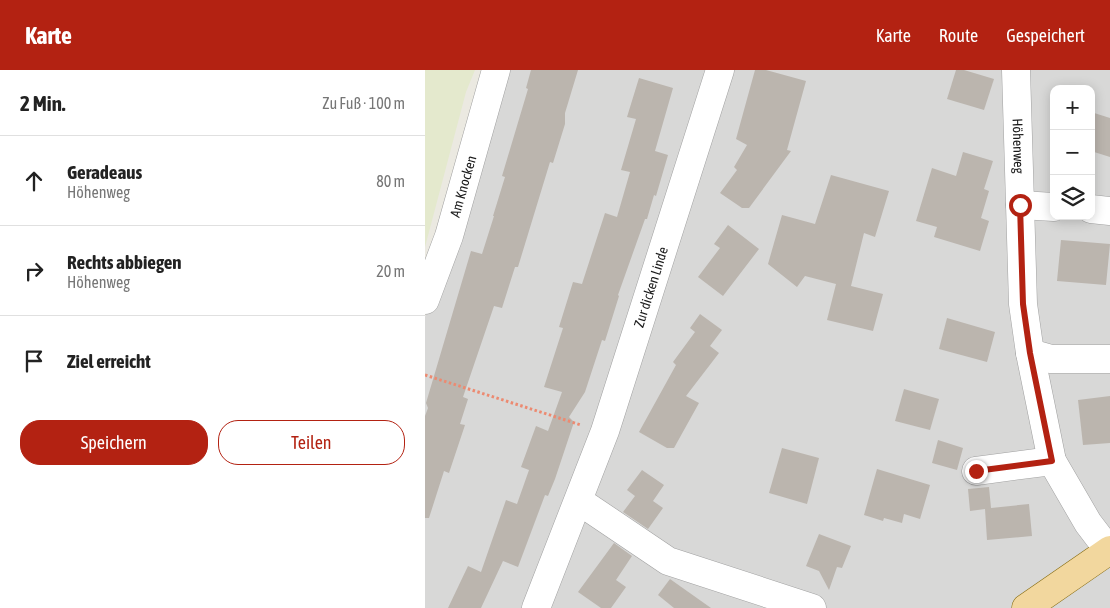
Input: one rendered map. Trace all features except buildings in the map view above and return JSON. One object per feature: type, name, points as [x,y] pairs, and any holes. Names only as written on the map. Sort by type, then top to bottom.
[{"type":"main road","points":[[1026,608],[1110,551]]},
{"type":"street","name":"Am Knocken","points":[[425,300],[449,236],[496,70]]},
{"type":"street","name":"Zur dicken Linde","points":[[536,608],[579,502],[605,431],[721,70]]},
{"type":"street","name":"Höhenweg","points":[[1016,70],[1023,304],[1030,353],[1052,461],[1088,523],[1110,551]]},
{"type":"street","points":[[1020,205],[1050,207]]},
{"type":"street","points":[[1095,209],[1110,211]]},
{"type":"street","points":[[1030,353],[1051,359],[1110,359]]},
{"type":"street","points":[[976,471],[1052,461]]},
{"type":"street","points":[[579,502],[668,561],[812,608]]},
{"type":"path","points":[[425,375],[586,426]]},
{"type":"shaded area","points":[[510,70],[1110,70],[1110,608],[425,608],[425,317]]},
{"type":"green space","points":[[425,70],[475,70],[466,92],[425,247]]},
{"type":"route","points":[[976,471],[1052,461],[1030,353],[1023,304],[1020,205]]}]
